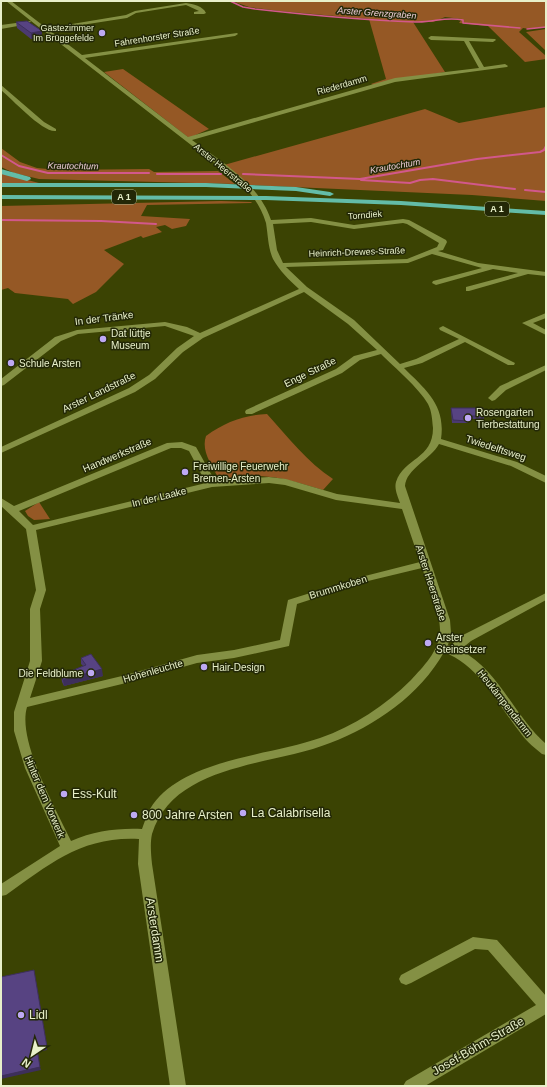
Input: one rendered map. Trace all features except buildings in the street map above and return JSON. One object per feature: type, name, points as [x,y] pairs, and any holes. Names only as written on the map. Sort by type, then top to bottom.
[{"type":"highway","points":[[1,171],[13,176],[31,180],[72,184],[261,192]]},
{"type":"highway","points":[[1,185],[72,184]]},
{"type":"highway","name":"A 1","points":[[1,190],[330,194],[546,206]]},
{"type":"highway","points":[[1,203],[180,202],[243,192]]},
{"type":"highway","name":"A 1","points":[[1,197],[243,192]]},
{"type":"highway","name":"A 1","points":[[261,192],[546,213]]},
{"type":"street","name":"Arster Heerstraße","points":[[8,1],[246,184],[261,204],[269,222],[275,253],[280,264],[305,288],[353,324],[398,367],[429,398],[435,407],[438,420],[437,441],[401,482],[402,494],[445,620],[447,648],[431,663],[409,689],[385,710],[354,728],[333,738],[310,746],[212,771],[181,785]]},
{"type":"street","points":[[44,29],[60,28],[127,16],[135,12],[186,4],[192,5],[203,12]]},
{"type":"street","points":[[1,27],[35,21]]},
{"type":"street","name":"Fahrenhorster Straße","points":[[81,57],[235,34]]},
{"type":"street","points":[[432,38],[493,40]]},
{"type":"street","points":[[466,40],[482,68]]},
{"type":"street","name":"Riederdamm","points":[[188,139],[395,80],[505,66]]},
{"type":"street","points":[[1,87],[42,123],[54,130]]},
{"type":"street","name":"Torndiek","points":[[269,222],[311,220],[354,227],[403,221],[409,222],[443,242],[443,245],[433,252]]},
{"type":"street","points":[[433,252],[477,265],[546,274]]},
{"type":"street","name":"Heinrich-Drewes-Straße","points":[[280,264],[402,262],[433,252]]},
{"type":"street","points":[[436,284],[494,267]]},
{"type":"street","points":[[469,289],[531,272]]},
{"type":"street","name":"Arster Landstraße","points":[[1,450],[132,390],[152,377],[180,350],[200,336],[305,288]]},
{"type":"street","points":[[546,315],[523,322],[546,333]]},
{"type":"street","name":"In der Tränke","points":[[1,383],[58,339],[77,332],[165,324],[184,329],[200,336]]},
{"type":"street","points":[[443,328],[511,363]]},
{"type":"street","points":[[398,367],[419,361],[465,339]]},
{"type":"street","name":"Enge Straße","points":[[249,412],[339,371],[357,358],[381,352]]},
{"type":"street","points":[[492,398],[508,385],[546,367]]},
{"type":"street","name":"Twiedelftsweg","points":[[437,441],[514,464],[546,480]]},
{"type":"street","name":"Handwerkstraße","points":[[13,510],[170,445],[182,445],[193,449],[212,484]]},
{"type":"street","name":"In der Laake","points":[[30,528],[212,484],[269,480],[286,482],[336,498],[394,506],[406,506]]},
{"type":"street","points":[[1,501],[13,510],[30,528]]},
{"type":"street","name":"Hinter dem Vorwerk","points":[[30,528],[38,565],[41,590],[35,609],[36,661],[20,712],[20,731],[31,768],[67,847]]},
{"type":"street","name":"Brummkoben","points":[[285,643],[292,602],[365,579],[426,564]]},
{"type":"street","points":[[447,648],[546,596]]},
{"type":"street","name":"Hohenleuchte","points":[[23,704],[122,680],[197,659],[234,654],[285,643]]},
{"type":"street","name":"Heukämpendamm","points":[[447,648],[466,657],[486,676],[527,733],[546,751]]},
{"type":"street","name":"Arsterdamm","points":[[178,1086],[145,864],[146,834],[158,807],[181,785]]},
{"type":"street","points":[[1,891],[67,847],[109,834],[146,834]]},
{"type":"street","points":[[406,979],[473,943],[492,944],[546,1006]]},
{"type":"street","name":"Josef-Böhm-Straße","points":[[410,1086],[546,1006]]},
{"type":"shaded area","points":[[232,1],[546,1],[546,27],[530,29],[523,28],[519,32],[546,56],[546,59],[525,62],[488,26],[459,23],[462,19],[445,17],[433,22],[413,22],[445,72],[373,85],[371,84],[386,79],[369,19],[279,11],[249,7]]},
{"type":"shaded area","points":[[546,29],[546,51],[526,32]]},
{"type":"shaded area","points":[[123,69],[209,129],[189,138],[104,72]]},
{"type":"shaded area","points":[[546,107],[546,201],[472,195],[250,185],[224,165],[425,109],[459,123]]},
{"type":"shaded area","points":[[1,148],[20,162],[37,168],[58,170],[149,169],[154,172],[218,171],[235,184],[39,179],[14,173],[1,167]]},
{"type":"shaded area","points":[[1,173],[39,183],[1,183]]},
{"type":"shaded area","points":[[221,201],[252,203],[147,205],[141,216],[190,219],[186,226],[172,229],[165,225],[156,227],[162,232],[143,238],[141,236],[104,250],[124,264],[96,292],[73,304],[68,299],[15,293],[8,288],[1,290],[1,206]]},
{"type":"shaded area","points":[[267,414],[306,457],[333,479],[323,490],[292,481],[268,477],[218,477],[206,452],[206,436],[235,420]]},
{"type":"shaded area","points":[[39,502],[50,519],[34,520],[28,516],[25,511]]},
{"type":"waterway","name":"Arster Grenzgraben","points":[[230,1],[243,7],[255,9],[315,15],[415,22],[456,19],[463,20],[463,23],[520,28]]},
{"type":"waterway","name":"Arster Grenzgraben","points":[[527,29],[546,27]]},
{"type":"waterway","name":"Krautochtum","points":[[243,174],[360,179],[477,159],[540,152],[544,150],[546,146]]},
{"type":"waterway","name":"Krautochtum","points":[[1,155],[19,166],[48,173],[149,173]]},
{"type":"waterway","name":"Krautochtum","points":[[157,174],[221,174]]},
{"type":"waterway","points":[[361,180],[410,183],[420,180],[433,179],[515,189]]},
{"type":"waterway","points":[[525,190],[546,192]]},
{"type":"waterway","points":[[1,220],[101,221],[156,224]]},
{"type":"place","name":"Gästezimmer Im Brüggefelde","points":[[102,33]]},
{"type":"place","name":"Dat lüttje Museum","points":[[103,339]]},
{"type":"place","name":"Schule Arsten","points":[[11,363]]},
{"type":"place","name":"Rosengarten Tierbestattung","points":[[468,418]]},
{"type":"place","name":"Freiwillige Feuerwehr Bremen-Arsten","points":[[185,472]]},
{"type":"place","name":"Arster Steinsetzer","points":[[428,643]]},
{"type":"place","name":"Hair-Design","points":[[204,667]]},
{"type":"place","name":"Die Feldblume","points":[[91,673]]},
{"type":"place","name":"Ess-Kult","points":[[64,794]]},
{"type":"place","name":"La Calabrisella","points":[[243,813]]},
{"type":"place","name":"800 Jahre Arsten","points":[[134,815]]},
{"type":"place","name":"Lidl","points":[[21,1015]]}]
